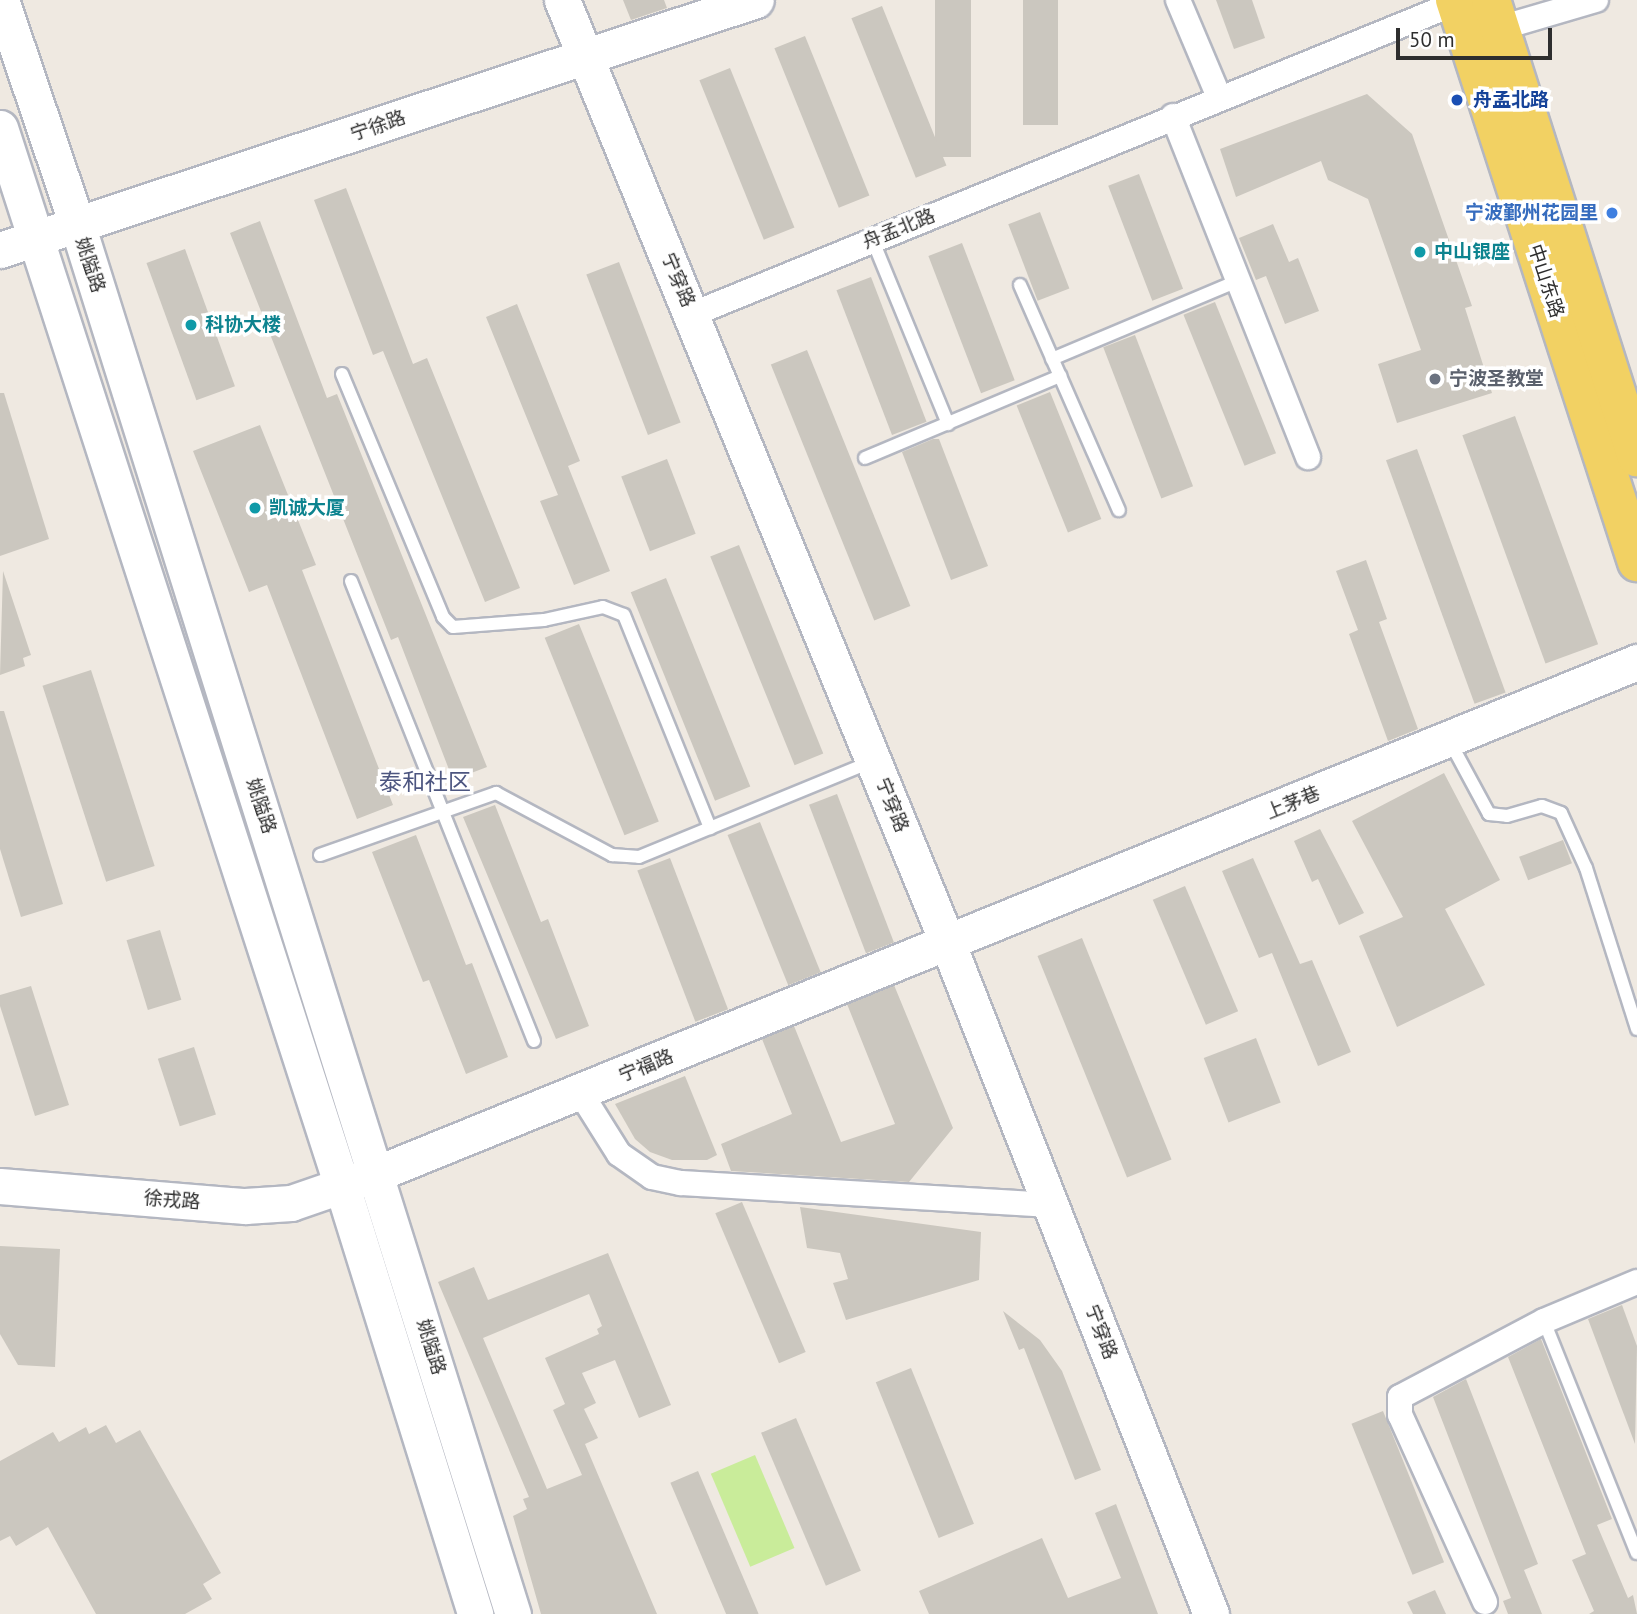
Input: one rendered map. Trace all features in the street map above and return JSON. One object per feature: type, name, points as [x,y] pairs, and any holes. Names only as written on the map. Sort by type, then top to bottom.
[{"type":"main road","name":"中山东路","points":[[1476,8],[1637,457]]},
{"type":"main road","name":"中山东路","points":[[1476,8],[1637,562]]},
{"type":"street","name":"姚隘路","points":[[1,0],[78,227],[378,1173],[513,1614]]},
{"type":"street","name":"宁穿路","points":[[562,0],[693,314],[948,944],[1211,1614]]},
{"type":"street","name":"宁徐路","points":[[0,250],[78,227],[756,0]]},
{"type":"street","points":[[1178,0],[1219,97]]},
{"type":"street","name":"舟孟北路","points":[[693,314],[1219,97],[1476,8],[1596,0]]},
{"type":"street","points":[[1173,116],[1308,457]]},
{"type":"street","name":"姚隘路","points":[[0,128],[342,1186],[475,1614]]},
{"type":"street","name":"上茅巷","points":[[948,944],[1637,662]]},
{"type":"street","name":"宁福路","points":[[342,1186],[948,944]]},
{"type":"street","points":[[580,1092],[619,1154],[652,1177],[681,1183],[1051,1205]]},
{"type":"street","name":"徐戎路","points":[[0,1186],[245,1206],[291,1203],[342,1186]]},
{"type":"street","points":[[1485,1602],[1400,1415],[1400,1397],[1544,1321],[1637,1282]]},
{"type":"lane","points":[[873,241],[948,424]]},
{"type":"lane","points":[[1052,359],[1238,281]]},
{"type":"lane","points":[[1020,285],[1119,510]]},
{"type":"lane","points":[[342,374],[443,617],[453,627],[544,620],[603,607],[624,615],[710,828]]},
{"type":"lane","points":[[865,458],[1060,376]]},
{"type":"lane","points":[[351,581],[534,1041]]},
{"type":"lane","points":[[1448,739],[1489,814],[1507,816],[1542,806],[1561,813],[1586,868],[1637,1028]]},
{"type":"lane","points":[[320,855],[496,793],[612,855],[626,858],[710,828],[874,761]]},
{"type":"lane","points":[[1544,1321],[1637,1553]]},
{"type":"green space","points":[[755,1455],[794,1548],[750,1567],[711,1474]]},
{"type":"building","points":[[623,0],[664,0],[667,8],[631,20]]},
{"type":"building","points":[[935,0],[971,0],[971,157],[935,157]]},
{"type":"building","points":[[1023,0],[1058,0],[1058,125],[1023,125]]},
{"type":"building","points":[[1216,0],[1252,0],[1265,38],[1234,49]]},
{"type":"building","points":[[882,6],[946,165],[916,178],[851,18]]},
{"type":"building","points":[[805,36],[869,195],[839,208],[774,48]]},
{"type":"building","points":[[730,68],[794,227],[764,240],[699,80]]},
{"type":"building","name":"中山银座","points":[[1367,94],[1412,134],[1472,306],[1465,308],[1492,393],[1397,423],[1378,364],[1421,350],[1368,199],[1328,180],[1321,161],[1236,197],[1220,149]]},
{"type":"building","points":[[1139,174],[1183,289],[1152,301],[1108,186]]},
{"type":"building","points":[[346,188],[413,364],[427,358],[520,588],[485,602],[383,351],[373,355],[314,200]]},
{"type":"building","points":[[1040,212],[1069,289],[1038,301],[1008,224]]},
{"type":"building","points":[[260,221],[327,398],[337,394],[487,767],[453,780],[398,637],[391,640],[230,233]]},
{"type":"building","points":[[1273,224],[1289,262],[1298,258],[1319,311],[1285,324],[1266,276],[1256,280],[1239,238]]},
{"type":"building","points":[[962,243],[1015,380],[981,393],[928,256]]},
{"type":"building","name":"科协大楼","points":[[185,249],[235,386],[196,400],[146,263]]},
{"type":"building","points":[[619,262],[681,423],[648,435],[586,275]]},
{"type":"building","points":[[871,277],[927,422],[892,435],[836,290]]},
{"type":"building","points":[[1215,302],[1276,453],[1245,466],[1183,315]]},
{"type":"building","points":[[517,304],[580,461],[568,466],[610,571],[574,585],[540,501],[558,495],[486,317]]},
{"type":"building","points":[[1135,335],[1193,486],[1161,498],[1103,347]]},
{"type":"building","points":[[807,350],[910,606],[874,621],[771,365]]},
{"type":"building","points":[[1050,392],[1101,519],[1068,533],[1017,405]]},
{"type":"building","points":[[0,393],[4,393],[49,539],[0,556]]},
{"type":"building","points":[[1515,416],[1598,644],[1545,663],[1462,435]]},
{"type":"building","points":[[260,425],[316,565],[302,570],[393,805],[357,819],[267,585],[249,592],[193,451]]},
{"type":"building","points":[[939,439],[988,566],[951,580],[902,452]]},
{"type":"building","points":[[1417,449],[1506,692],[1475,704],[1386,460]]},
{"type":"building","points":[[667,459],[696,534],[650,551],[621,477]]},
{"type":"building","points":[[739,545],[823,754],[795,765],[710,557]]},
{"type":"building","points":[[1366,560],[1387,619],[1379,622],[1418,729],[1388,741],[1349,634],[1358,630],[1336,571]]},
{"type":"building","points":[[3,571],[31,655],[23,658],[25,666],[0,675]]},
{"type":"building","points":[[666,578],[750,787],[715,801],[631,592]]},
{"type":"building","points":[[579,624],[659,821],[624,835],[545,638]]},
{"type":"building","points":[[91,670],[155,866],[106,882],[42,686]]},
{"type":"building","points":[[0,711],[4,711],[63,904],[21,917],[0,849]]},
{"type":"building","points":[[1444,773],[1500,880],[1445,909],[1485,985],[1397,1027],[1359,936],[1403,917],[1352,821]]},
{"type":"building","points":[[837,794],[894,942],[866,953],[809,805]]},
{"type":"building","points":[[495,805],[541,922],[548,919],[589,1026],[556,1039],[463,817]]},
{"type":"building","points":[[760,822],[821,972],[788,985],[728,835]]},
{"type":"building","points":[[1320,829],[1364,913],[1339,925],[1318,879],[1312,882],[1294,841]]},
{"type":"building","points":[[416,835],[466,965],[472,963],[508,1057],[466,1074],[429,980],[423,982],[372,852]]},
{"type":"building","points":[[1563,840],[1572,863],[1528,880],[1519,857]]},
{"type":"building","points":[[670,858],[728,1009],[695,1022],[637,871]]},
{"type":"building","points":[[1253,858],[1300,964],[1312,960],[1351,1052],[1318,1066],[1272,953],[1259,958],[1222,871]]},
{"type":"building","points":[[1185,886],[1238,1011],[1206,1025],[1153,900]]},
{"type":"building","points":[[160,930],[181,1000],[148,1010],[127,940]]},
{"type":"building","points":[[1082,938],[1172,1160],[1127,1178],[1037,956]]},
{"type":"building","points":[[894,985],[953,1128],[909,1182],[731,1171],[721,1144],[792,1114],[762,1039],[794,1026],[841,1142],[895,1124],[847,1004]]},
{"type":"building","points":[[31,986],[69,1105],[35,1116],[0,1006],[0,995]]},
{"type":"building","points":[[1256,1038],[1281,1102],[1228,1122],[1204,1058]]},
{"type":"building","points":[[194,1047],[216,1115],[180,1126],[158,1059]]},
{"type":"building","points":[[685,1076],[717,1155],[707,1160],[672,1160],[650,1152],[635,1139],[615,1104]]},
{"type":"building","points":[[742,1202],[806,1352],[779,1363],[715,1213]]},
{"type":"building","points":[[800,1207],[981,1232],[979,1280],[846,1320],[833,1283],[848,1279],[840,1253],[807,1248]]},
{"type":"building","points":[[0,1246],[60,1249],[55,1367],[18,1365],[0,1334]]},
{"type":"building","points":[[608,1253],[671,1405],[639,1418],[615,1360],[582,1373],[596,1403],[584,1409],[598,1438],[585,1444],[657,1614],[541,1614],[513,1516],[527,1509],[523,1499],[529,1497],[438,1282],[474,1267],[488,1300]],"holes":[[[589,1294],[602,1326],[597,1329],[599,1334],[545,1358],[565,1404],[553,1410],[582,1475],[547,1489],[483,1338]]]},
{"type":"building","points":[[1622,1305],[1637,1346],[1635,1444],[1588,1319]]},
{"type":"building","points":[[1003,1311],[1040,1340],[1062,1371],[1101,1470],[1075,1480],[1024,1348],[1019,1350]]},
{"type":"building","points":[[1541,1339],[1612,1519],[1597,1525],[1628,1598],[1633,1595],[1637,1614],[1589,1614],[1594,1611],[1572,1560],[1586,1554],[1508,1357]]},
{"type":"building","points":[[911,1368],[974,1524],[939,1538],[876,1382]]},
{"type":"building","points":[[1466,1379],[1538,1564],[1524,1570],[1542,1614],[1508,1614],[1503,1601],[1511,1598],[1433,1397]]},
{"type":"building","points":[[1383,1411],[1444,1562],[1413,1575],[1351,1424]]},
{"type":"building","points":[[796,1418],[861,1571],[826,1586],[761,1433]]},
{"type":"building","points":[[106,1425],[116,1443],[140,1430],[221,1573],[203,1584],[212,1599],[185,1614],[96,1614],[48,1527],[16,1546],[10,1536],[0,1541],[0,1461],[53,1432],[59,1442],[86,1427],[89,1434]]},
{"type":"building","points":[[698,1471],[759,1614],[726,1614],[670,1483]]},
{"type":"building","points":[[1116,1504],[1158,1614],[929,1614],[919,1591],[1042,1538],[1068,1598],[1121,1578],[1095,1513]]},
{"type":"building","points":[[1435,1590],[1446,1614],[1413,1614],[1407,1602]]},
{"type":"place","name":"舟孟北路","points":[[1457,100]]},
{"type":"place","name":"宁波鄞州花园里","points":[[1612,213]]},
{"type":"place","name":"中山银座","points":[[1420,252]]},
{"type":"place","name":"科协大楼","points":[[191,325]]},
{"type":"place","name":"宁波圣教堂","points":[[1435,379]]},
{"type":"place","name":"凯诚大厦","points":[[255,508]]},
{"type":"district","name":"泰和社区","points":[[425,782]]}]
